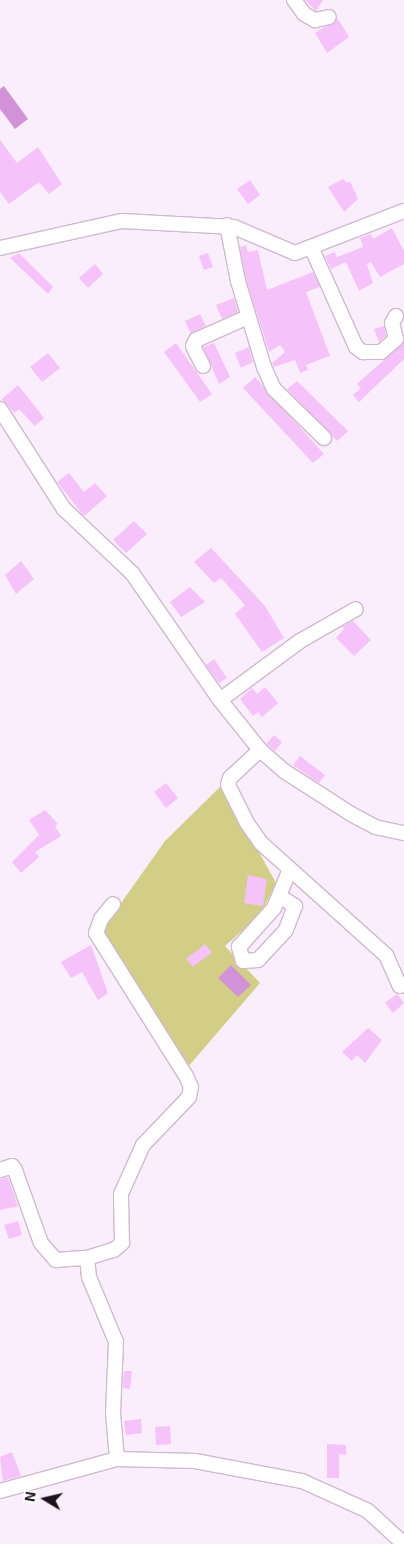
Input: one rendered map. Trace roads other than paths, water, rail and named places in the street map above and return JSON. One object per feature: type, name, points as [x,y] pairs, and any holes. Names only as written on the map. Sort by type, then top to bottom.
[{"type":"street","points":[[294,0],[304,14],[315,20],[329,17]]},
{"type":"street","points":[[0,248],[111,222],[227,226],[246,230],[282,250],[295,253],[312,249],[404,211]]},
{"type":"street","points":[[227,226],[248,318],[274,389],[324,438]]},
{"type":"street","points":[[312,249],[356,347],[363,352],[382,352],[396,339],[392,323],[396,316]]},
{"type":"street","points":[[203,366],[193,346],[196,340],[248,318]]},
{"type":"street","points":[[0,409],[64,509],[132,572],[220,700],[260,750],[284,771],[351,814],[375,827],[404,833]]},
{"type":"street","points":[[220,700],[300,641],[356,609]]},
{"type":"street","points":[[260,750],[230,778],[228,785],[261,843],[386,955],[400,986]]},
{"type":"street","points":[[281,897],[295,906],[286,930],[258,960],[243,961],[239,947],[281,897],[290,869]]},
{"type":"street","points":[[0,1170],[12,1166],[15,1170],[47,1254],[56,1260],[87,1258],[114,1250],[122,1243],[121,1194],[143,1145],[189,1097],[191,1088],[96,933],[101,919],[112,904]]},
{"type":"street","points":[[87,1258],[89,1277],[116,1342],[113,1413],[117,1459]]},
{"type":"street","points":[[0,1491],[117,1459],[196,1461],[302,1482],[368,1511],[404,1544]]}]
